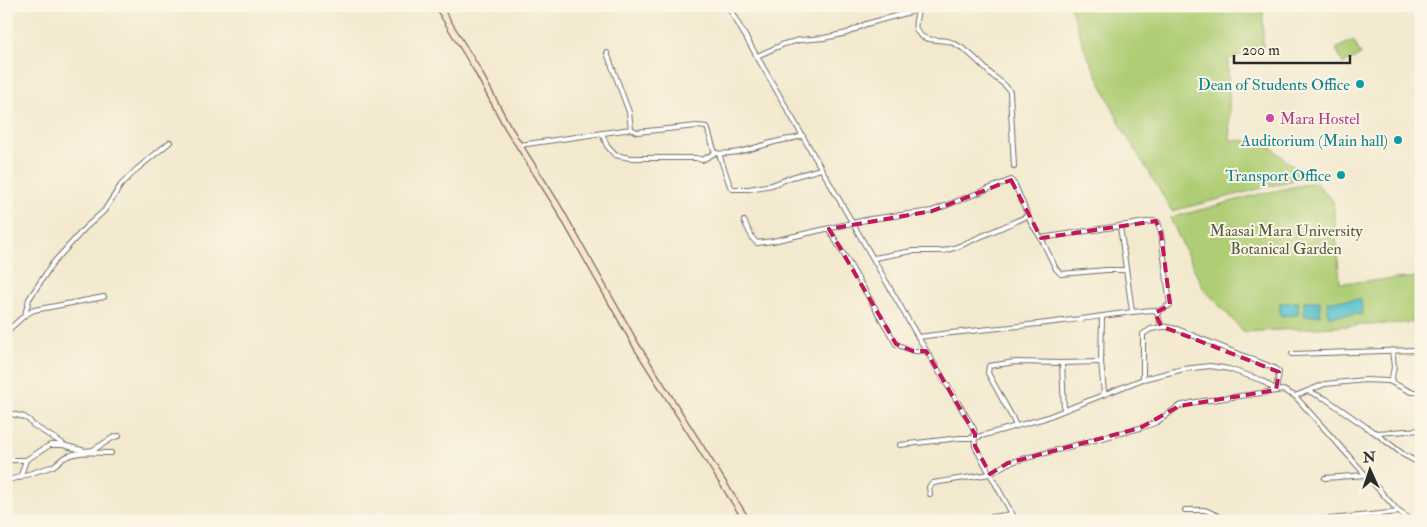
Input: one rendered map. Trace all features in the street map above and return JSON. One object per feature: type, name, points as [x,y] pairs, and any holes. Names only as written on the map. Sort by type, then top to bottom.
[{"type":"street","points":[[438,6],[558,207],[638,347],[747,521]]},
{"type":"street","points":[[728,6],[926,351],[974,429],[974,438],[978,452],[1016,521]]},
{"type":"street","points":[[757,56],[784,44],[847,33],[866,24],[910,12],[919,6],[916,22],[916,29],[919,34],[924,38],[950,42],[959,46],[978,60],[1010,90],[1014,166]]},
{"type":"street","points":[[607,53],[629,112],[631,129]]},
{"type":"street","points":[[520,145],[631,129],[637,132],[697,126],[707,127],[730,186],[733,189],[749,189],[772,185],[821,169]]},
{"type":"street","points":[[602,133],[607,146],[614,155],[630,158],[696,158],[702,160],[717,154],[744,151],[802,136]]},
{"type":"street","points":[[25,315],[29,298],[53,263],[85,228],[104,211],[121,185],[170,142]]},
{"type":"street","points":[[744,220],[757,243],[852,222],[932,211],[1011,180],[1056,269],[1061,274],[1126,270]]},
{"type":"street","points":[[874,258],[912,251],[943,250],[957,247],[1028,216]]},
{"type":"street","points":[[918,337],[1102,317],[1132,311],[1154,310],[1157,312],[1170,306],[1161,232],[1158,222],[1153,221],[1041,238]]},
{"type":"street","points":[[1120,226],[1132,311]]},
{"type":"street","points":[[829,228],[896,344],[913,351],[926,351]]},
{"type":"street","points":[[6,332],[25,315],[34,310],[104,297]]},
{"type":"street","points":[[1157,312],[1161,326],[1164,327]]},
{"type":"street","points":[[1102,317],[1101,362],[1104,393]]},
{"type":"street","points":[[1143,379],[1143,334],[1151,329],[1164,327],[1177,329],[1274,368],[1279,372],[1276,390]]},
{"type":"street","points":[[1417,350],[1421,338]]},
{"type":"street","points":[[1391,382],[1394,367],[1392,350]]},
{"type":"street","points":[[1292,354],[1417,350]]},
{"type":"street","points":[[1417,350],[1420,353],[1421,362]]},
{"type":"street","points":[[1016,426],[988,373],[989,366],[1015,362],[1062,364],[1101,362]]},
{"type":"street","points":[[1062,364],[1064,410]]},
{"type":"street","points":[[900,445],[974,438],[1064,410],[1143,379],[1184,369],[1218,366],[1261,380],[1276,390]]},
{"type":"street","points":[[1295,396],[1324,384],[1377,380],[1391,382],[1411,392],[1421,392]]},
{"type":"street","points":[[930,494],[929,487],[933,483],[990,474],[1008,463],[1140,428],[1156,422],[1179,406],[1283,390],[1295,396],[1399,512],[1413,521]]},
{"type":"street","points":[[1308,391],[1326,399],[1404,455],[1421,464]]},
{"type":"street","points":[[6,410],[29,420],[33,426],[62,443],[63,446]]},
{"type":"street","points":[[1372,431],[1377,433],[1421,430]]},
{"type":"street","points":[[6,481],[57,465],[63,458],[93,450],[119,436]]},
{"type":"street","points":[[11,460],[26,460],[50,445],[111,453]]},
{"type":"street","points":[[20,478],[26,460]]},
{"type":"street","points":[[1325,478],[1366,475]]},
{"type":"street","points":[[1185,510],[1205,510],[1229,521]]},
{"type":"street","points":[[1311,521],[1399,512]]},
{"type":"street","points":[[966,521],[1012,514]]},
{"type":"highlighted area","points":[[1011,180],[1041,238],[1156,221],[1161,233],[1170,305],[1155,313],[1161,326],[1279,372],[1276,390],[1179,406],[1140,428],[1008,463],[990,474],[975,446],[975,434],[926,351],[913,351],[896,344],[829,229],[932,211]]},
{"type":"green space","points":[[1070,6],[1263,6],[1263,48],[1228,59],[1230,140],[1265,142],[1300,172],[1294,180],[1172,211],[1122,128],[1085,50]]},
{"type":"green space","points":[[1353,40],[1361,55],[1343,64],[1336,49]]},
{"type":"green space","name":"Maasai Mara University Botanical Garden","points":[[1315,182],[1333,201],[1340,283],[1421,277],[1421,322],[1244,332],[1203,288],[1170,218],[1252,196]]},
{"type":"water","points":[[1361,299],[1362,314],[1328,316],[1327,301]]},
{"type":"water","points":[[1304,301],[1320,301],[1320,315],[1304,316]]},
{"type":"water","points":[[1298,302],[1298,315],[1280,316],[1280,303]]},
{"type":"place","name":"Dean of Students Office","points":[[1360,84]]},
{"type":"place","name":"Mara Hostel","points":[[1270,118]]},
{"type":"place","name":"Auditorium (Main hall)","points":[[1398,140]]},
{"type":"place","name":"Transport Office","points":[[1341,175]]}]
